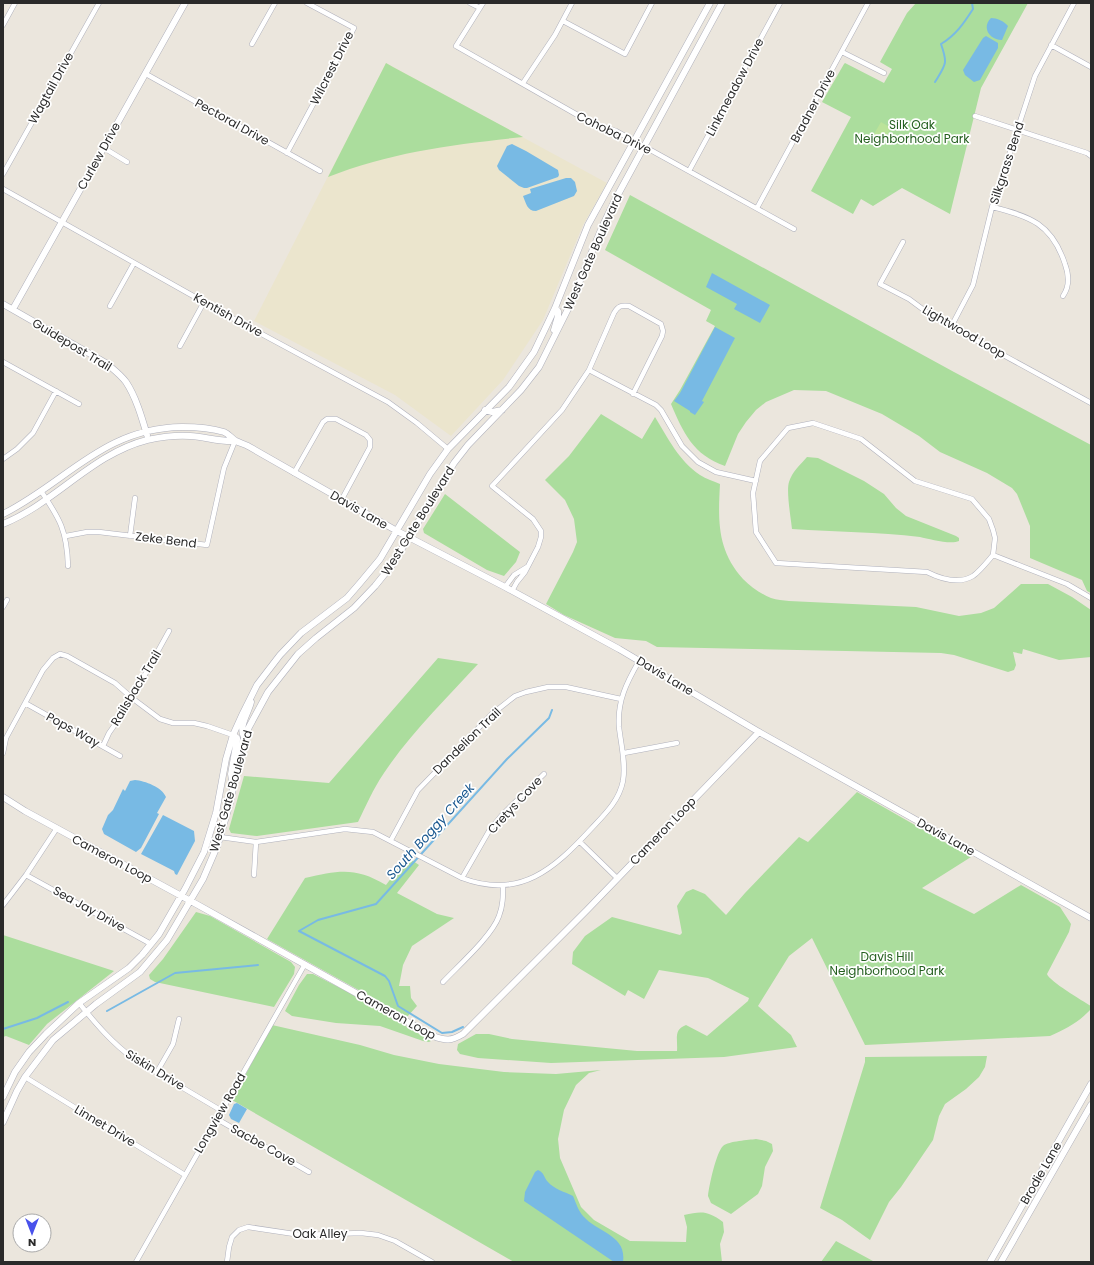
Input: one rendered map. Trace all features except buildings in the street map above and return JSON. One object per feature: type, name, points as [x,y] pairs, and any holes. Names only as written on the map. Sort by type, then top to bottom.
[{"type":"main road","name":"Curlew Drive","points":[[13,309],[185,3]]},
{"type":"main road","name":"West Gate Boulevard","points":[[3,1097],[15,1072],[30,1052],[79,1003],[129,968],[151,944],[166,922],[204,852],[210,834],[226,759],[243,713],[257,685],[280,655],[301,633],[347,598],[360,583],[380,558],[430,474],[448,449],[509,386],[534,352],[555,308],[588,225],[635,142],[710,3]]},
{"type":"main road","name":"West Gate Boulevard","points":[[3,1122],[25,1077],[53,1040],[86,1012],[140,972],[167,940],[210,865],[220,837],[245,738],[249,727],[268,692],[298,654],[354,608],[375,586],[392,565],[454,463],[468,445],[525,385],[539,367],[569,307],[609,212],[722,3]]},
{"type":"main road","name":"Guidepost Trail","points":[[3,304],[106,363],[117,372],[126,382],[133,395],[148,440]]},
{"type":"main road","points":[[542,359],[558,316],[558,311],[555,308]]},
{"type":"main road","points":[[485,410],[492,412],[502,410]]},
{"type":"main road","name":"Davis Lane","points":[[3,514],[41,491],[94,453],[111,444],[146,431],[170,427],[190,427],[225,433],[235,441],[248,446],[397,531],[505,587],[639,661],[759,732],[1091,918]]},
{"type":"main road","name":"Davis Lane","points":[[3,524],[25,513],[47,499],[99,461],[130,445],[148,440],[176,436],[190,436],[223,442],[235,441]]},
{"type":"main road","points":[[245,738],[242,729],[251,705],[253,693]]},
{"type":"main road","name":"Cameron Loop","points":[[3,797],[56,828],[305,964],[433,1036],[444,1040],[454,1039],[463,1034],[587,910],[759,732]]},
{"type":"main road","points":[[233,786],[231,774],[237,740],[234,735]]},
{"type":"main road","name":"Brodie Lane","points":[[990,1262],[1091,1084]]},
{"type":"main road","name":"Brodie Lane","points":[[1001,1262],[1091,1105]]},
{"type":"main road","points":[[1059,1140],[1068,1145]]},
{"type":"street","points":[[3,24],[15,3]]},
{"type":"street","name":"Wagtail Drive","points":[[3,174],[99,3]]},
{"type":"street","points":[[252,44],[275,3]]},
{"type":"street","name":"Wilcrest Drive","points":[[287,153],[354,28],[307,3]]},
{"type":"street","points":[[470,3],[480,8],[483,3]]},
{"type":"street","points":[[523,84],[563,21],[572,3]]},
{"type":"street","points":[[563,21],[625,54],[652,3]]},
{"type":"street","name":"Linkmeadow Drive","points":[[689,170],[780,3]]},
{"type":"street","name":"Bradner Drive","points":[[757,208],[868,3]]},
{"type":"street","name":"Silkgrass Bend","points":[[951,327],[972,285],[992,207],[1035,76],[1074,3]]},
{"type":"street","name":"Cohoba Drive","points":[[480,8],[456,46],[590,122],[616,131],[794,228]]},
{"type":"street","points":[[1051,45],[1091,67]]},
{"type":"street","points":[[842,52],[884,74]]},
{"type":"street","name":"Pectoral Drive","points":[[146,74],[320,171]]},
{"type":"street","points":[[975,116],[1087,153],[1091,156]]},
{"type":"street","points":[[104,148],[127,162]]},
{"type":"street","name":"Kentish Drive","points":[[3,189],[204,302],[388,402],[417,423],[448,449]]},
{"type":"street","points":[[992,207],[1019,213],[1039,224],[1051,235],[1061,253],[1068,273],[1068,287],[1063,296]]},
{"type":"street","name":"Lightwood Loop","points":[[904,242],[880,284],[909,299],[932,316],[951,327],[1091,403]]},
{"type":"street","points":[[110,306],[134,263]]},
{"type":"street","points":[[180,346],[204,302]]},
{"type":"street","points":[[512,591],[518,579],[525,572],[526,567],[540,541],[540,528],[522,510],[492,486],[562,410],[589,370],[616,308],[623,305],[629,306],[662,324],[663,331],[662,336],[633,394]]},
{"type":"street","points":[[3,362],[79,404]]},
{"type":"street","points":[[589,370],[658,407],[682,446],[698,462],[716,472],[756,481]]},
{"type":"street","points":[[3,459],[17,449],[33,432],[56,391]]},
{"type":"street","points":[[294,473],[324,422],[327,419],[336,419],[366,436],[370,440],[370,447],[342,499]]},
{"type":"street","points":[[813,424],[861,439],[915,481],[972,500],[989,519],[994,538],[993,555],[974,576],[961,581],[938,577],[927,572],[776,563],[756,532],[753,493],[760,461],[788,428],[813,424]]},
{"type":"street","name":"Zeke Bend","points":[[66,536],[88,532],[99,532],[206,545],[224,468],[235,441]]},
{"type":"street","points":[[41,491],[58,516],[66,536],[68,566]]},
{"type":"street","points":[[130,536],[135,498]]},
{"type":"street","points":[[993,555],[1067,584],[1091,598]]},
{"type":"street","points":[[505,587],[514,575],[526,567]]},
{"type":"street","points":[[3,607],[7,600]]},
{"type":"street","name":"Railsback Trail","points":[[102,746],[109,733],[121,717],[169,631]]},
{"type":"street","points":[[3,752],[6,738],[43,670],[53,658],[60,654],[67,656],[115,683],[153,714],[167,722],[196,724],[234,735]]},
{"type":"street","points":[[220,837],[256,842],[345,829],[373,832],[462,878],[485,885],[503,886],[517,884],[538,876],[553,866],[580,842],[612,807],[618,795],[623,782],[624,753],[619,726],[621,699],[626,684],[639,661]]},
{"type":"street","name":"Dandelion Trail","points":[[391,840],[418,790],[492,714],[515,696],[539,689],[566,687],[621,699]]},
{"type":"street","name":"Pops Way","points":[[25,704],[120,756]]},
{"type":"street","points":[[624,753],[677,743]]},
{"type":"street","name":"Cretys Cove","points":[[462,878],[489,831],[502,815],[544,774]]},
{"type":"street","points":[[3,905],[26,875],[56,828]]},
{"type":"street","points":[[254,875],[256,842]]},
{"type":"street","points":[[580,842],[617,878]]},
{"type":"street","name":"Sea Jay Drive","points":[[26,875],[151,944]]},
{"type":"street","points":[[443,982],[484,939],[496,924],[502,905],[503,886]]},
{"type":"street","name":"Longview Road","points":[[136,1262],[305,964]]},
{"type":"street","name":"Siskin Drive","points":[[79,1003],[107,1038],[121,1050],[222,1111]]},
{"type":"street","points":[[157,1072],[173,1044],[179,1019]]},
{"type":"street","name":"Linnet Drive","points":[[25,1077],[185,1175]]},
{"type":"street","name":"Sacbe Cove","points":[[216,1119],[309,1172]]},
{"type":"street","name":"Oak Alley","points":[[227,1262],[232,1237],[239,1230],[248,1227],[300,1235],[361,1233],[378,1235],[395,1241],[432,1262]]},
{"type":"shaded area","points":[[386,63],[607,183],[583,225],[543,320],[503,380],[451,436],[395,395],[254,321]]},
{"type":"green space","name":"Silk Oak Neighborhood Park","points":[[916,3],[1028,3],[981,88],[950,214],[902,188],[873,206],[861,199],[853,214],[811,191],[851,117],[822,102],[845,63],[884,83],[892,69],[880,62],[907,13]]},
{"type":"green space","points":[[386,63],[523,137],[424,150],[375,161],[328,177]]},
{"type":"green space","points":[[881,122],[891,128],[881,145],[871,139]]},
{"type":"green space","points":[[630,195],[1091,445],[1091,593],[1087,591],[1082,580],[1030,558],[1030,526],[1017,494],[1012,488],[987,473],[940,452],[919,436],[882,414],[826,391],[794,390],[766,402],[756,410],[738,434],[725,466],[705,456],[690,441],[671,404],[715,326],[706,321],[711,310],[605,250]]},
{"type":"green space","points":[[601,414],[642,439],[655,417],[674,449],[686,463],[700,475],[720,484],[719,510],[721,534],[728,557],[734,568],[749,585],[771,598],[789,601],[916,607],[959,616],[981,613],[994,608],[1021,584],[1048,584],[1072,597],[1091,610],[1091,657],[1059,660],[1023,649],[1022,654],[1013,652],[1016,665],[1014,670],[1008,672],[954,655],[941,653],[657,647],[646,641],[615,638],[564,615],[546,604],[577,542],[574,519],[565,500],[545,480],[569,456]]},
{"type":"green space","points":[[807,457],[818,458],[864,481],[884,494],[896,508],[906,516],[956,536],[959,538],[959,541],[946,542],[904,535],[792,529],[788,486],[790,478]]},
{"type":"green space","points":[[445,494],[520,552],[516,562],[504,576],[487,570],[424,533],[423,529]]},
{"type":"green space","points":[[438,658],[478,664],[405,744],[376,785],[358,822],[257,836],[231,833],[229,829],[244,776],[329,783]]},
{"type":"green space","name":"Davis Hill Neighborhood Park","points":[[857,792],[971,857],[922,888],[974,914],[1021,885],[1060,907],[1071,924],[1069,932],[1047,974],[1060,986],[1091,1006],[1091,1009],[1072,1025],[1050,1036],[865,1045],[812,938],[789,956],[758,1006],[791,1035],[797,1047],[724,1057],[551,1063],[478,1058],[460,1054],[457,1050],[458,1044],[476,1034],[489,1034],[512,1039],[637,1051],[677,1051],[679,1029],[686,1025],[707,1036],[748,1001],[749,998],[708,978],[659,970],[644,999],[628,990],[625,996],[572,964],[573,952],[585,936],[612,917],[680,935],[682,933],[677,906],[686,892],[693,889],[705,894],[726,915],[799,837],[808,842]]},
{"type":"green space","points":[[407,857],[419,865],[397,893],[437,914],[454,918],[412,946],[403,965],[399,986],[410,986],[411,998],[417,1006],[407,1017],[267,939],[305,878],[328,873],[347,872],[365,875],[386,885]]},
{"type":"green space","points":[[196,912],[210,916],[291,962],[295,967],[294,974],[274,1007],[155,982],[150,979],[149,975],[163,959]]},
{"type":"green space","points":[[3,935],[114,971],[47,1024],[29,1045],[6,1036],[3,1037]]},
{"type":"green space","points":[[307,974],[313,974],[346,991],[431,1041],[423,1041],[380,1026],[336,1023],[292,1016],[285,1011],[299,985]]},
{"type":"green space","points":[[272,1025],[360,1045],[394,1055],[439,1064],[504,1072],[556,1074],[601,1070],[589,1073],[576,1085],[564,1110],[558,1139],[560,1158],[581,1207],[594,1220],[630,1241],[686,1242],[687,1227],[684,1215],[696,1213],[709,1214],[723,1222],[724,1232],[720,1244],[722,1262],[514,1262],[232,1100]]},
{"type":"green space","points":[[987,1056],[985,1067],[979,1077],[966,1089],[945,1104],[939,1116],[933,1140],[889,1202],[870,1240],[842,1220],[820,1208],[865,1062],[865,1057]]},
{"type":"green space","points":[[756,1139],[772,1144],[773,1151],[765,1167],[762,1186],[758,1194],[731,1214],[711,1203],[708,1196],[715,1162],[720,1150],[726,1144]]},
{"type":"green space","points":[[836,1241],[873,1261],[875,1262],[821,1262]]},
{"type":"water","points":[[991,18],[1000,20],[1008,26],[1002,40],[994,38],[988,33],[987,26]]},
{"type":"water","points":[[986,36],[998,43],[998,48],[980,80],[974,82],[965,75],[963,70],[983,38]]},
{"type":"water","points":[[512,144],[558,170],[558,177],[527,188],[519,186],[499,170],[497,166],[507,146]]},
{"type":"water","points":[[566,178],[571,178],[575,182],[577,191],[574,196],[536,211],[531,210],[526,204],[523,196],[531,193],[530,189]]},
{"type":"water","points":[[712,273],[770,305],[760,323],[734,309],[737,304],[706,287]]},
{"type":"water","points":[[715,327],[735,338],[702,401],[704,402],[695,415],[674,401],[680,393]]},
{"type":"water","points":[[135,780],[157,787],[166,797],[141,848],[136,852],[104,834],[102,829],[123,789],[125,791],[130,781]]},
{"type":"water","points":[[163,815],[194,831],[195,841],[177,875],[174,871],[141,854]]},
{"type":"water","points":[[237,1103],[247,1109],[239,1123],[231,1119],[229,1115],[234,1104]]},
{"type":"water","points":[[538,1170],[542,1172],[553,1187],[573,1196],[583,1216],[589,1222],[616,1240],[621,1246],[623,1262],[614,1262],[524,1201],[525,1192],[535,1172]]},
{"type":"waterway","points":[[935,82],[945,64],[945,56],[941,44],[951,37],[963,24],[973,9],[972,3]]},
{"type":"waterway","name":"South Boggy Creek","points":[[463,1027],[452,1032],[442,1033],[398,1006],[389,981],[385,976],[299,931],[318,920],[376,904],[507,759],[549,718],[552,710]]},
{"type":"waterway","name":"South Boggy Creek","points":[[107,1011],[175,973],[258,965]]},
{"type":"waterway","name":"South Boggy Creek","points":[[3,1029],[37,1018],[68,1002]]}]
